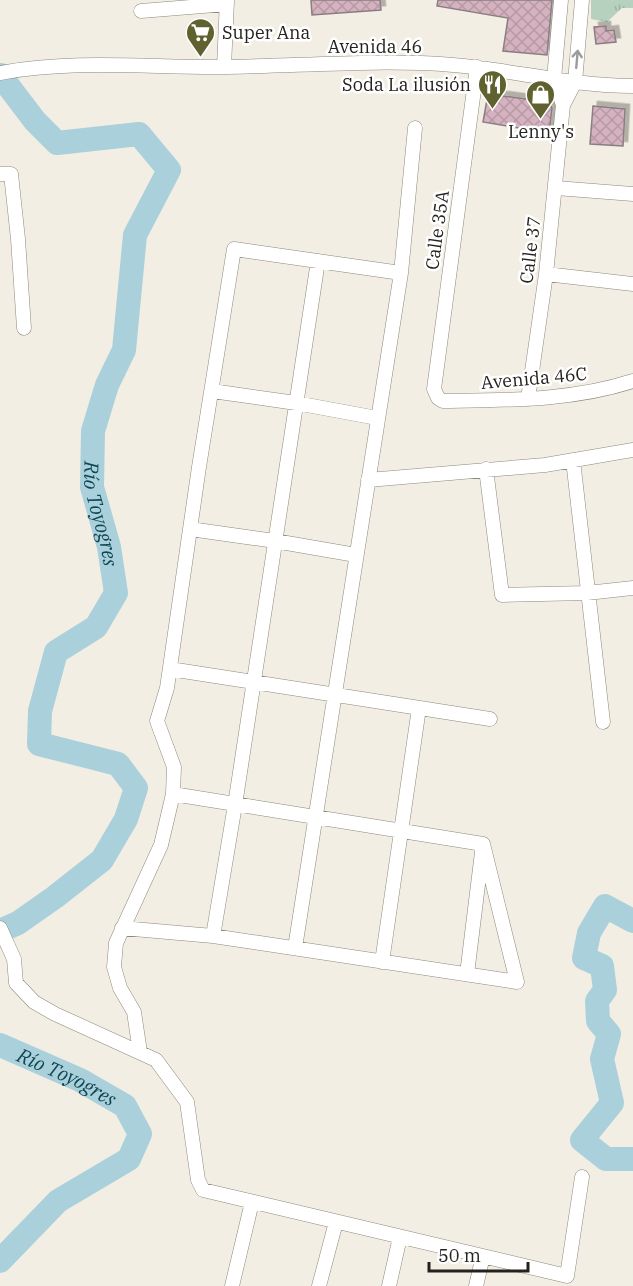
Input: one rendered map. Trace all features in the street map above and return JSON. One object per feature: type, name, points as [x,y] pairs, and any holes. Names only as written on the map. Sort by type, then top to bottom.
[{"type":"street","name":"Calle 37","points":[[561,0],[554,79],[563,105]]},
{"type":"street","name":"Calle 37","points":[[528,399],[546,274],[563,105],[575,82],[582,0]]},
{"type":"street","points":[[141,11],[227,2],[224,67]]},
{"type":"street","name":"Avenida 46","points":[[4,72],[99,65],[224,67],[414,62],[477,68],[575,82],[633,86]]},
{"type":"street","name":"Calle 35A","points":[[438,398],[434,389],[477,68]]},
{"type":"street","points":[[295,948],[400,273],[415,128]]},
{"type":"street","points":[[0,174],[11,174],[24,328]]},
{"type":"street","points":[[556,188],[633,194]]},
{"type":"street","points":[[140,1052],[134,1012],[120,988],[114,967],[116,943],[161,845],[173,794],[174,767],[157,721],[167,688],[234,249],[400,273]]},
{"type":"street","points":[[213,936],[318,261]]},
{"type":"street","points":[[546,274],[633,284]]},
{"type":"street","name":"Avenida 46C","points":[[438,398],[443,401],[528,399],[607,390],[633,381]]},
{"type":"street","points":[[212,391],[377,418]]},
{"type":"street","points":[[368,480],[545,465],[633,450]]},
{"type":"street","points":[[573,460],[603,722]]},
{"type":"street","points":[[486,469],[502,595],[587,593],[633,588]]},
{"type":"street","points":[[190,529],[356,555]]},
{"type":"street","points":[[170,669],[490,719]]},
{"type":"street","points":[[382,962],[419,708]]},
{"type":"street","points":[[173,794],[483,844]]},
{"type":"street","points":[[122,928],[213,936],[517,982],[483,844]]},
{"type":"street","points":[[467,974],[483,844]]},
{"type":"street","points":[[0,928],[14,959],[16,983],[34,1002],[54,1014],[156,1060],[188,1102],[198,1180],[203,1190],[483,1256],[565,1281],[582,1177]]},
{"type":"street","points":[[232,1286],[252,1202]]},
{"type":"street","points":[[319,1286],[336,1222]]},
{"type":"street","points":[[389,1286],[400,1237]]},
{"type":"street","points":[[476,1286],[483,1256]]},
{"type":"green space","points":[[591,0],[633,0],[633,8],[622,8],[607,22],[591,19]]},
{"type":"building","points":[[311,0],[380,0],[381,10],[312,15]]},
{"type":"building","points":[[438,0],[552,0],[547,55],[503,51],[508,18],[437,6]]},
{"type":"building","points":[[606,26],[606,31],[614,30],[616,42],[596,44],[594,27]]},
{"type":"building","points":[[488,94],[548,102],[552,108],[549,133],[483,122]]},
{"type":"building","points":[[593,106],[625,109],[623,146],[590,144]]},
{"type":"waterway","name":"Río Toyogres","points":[[0,75],[35,121],[57,143],[139,134],[169,170],[135,235],[124,350],[107,385],[93,431],[92,487],[109,547],[116,593],[96,627],[56,652],[40,711],[39,744],[118,764],[136,788],[126,819],[102,860],[18,923],[0,931]]},
{"type":"waterway","points":[[633,921],[605,906],[589,933],[584,958],[602,966],[605,990],[597,1001],[598,1021],[609,1034],[602,1059],[612,1103],[582,1140],[606,1159],[633,1159]]},
{"type":"waterway","name":"Río Toyogres","points":[[0,1045],[80,1080],[125,1106],[140,1134],[129,1159],[58,1201],[0,1261]]},
{"type":"place","name":"Super Ana","points":[[201,58]]},
{"type":"place","name":"Soda La ilusión","points":[[492,110]]},
{"type":"place","name":"Lenny's","points":[[541,120]]}]
